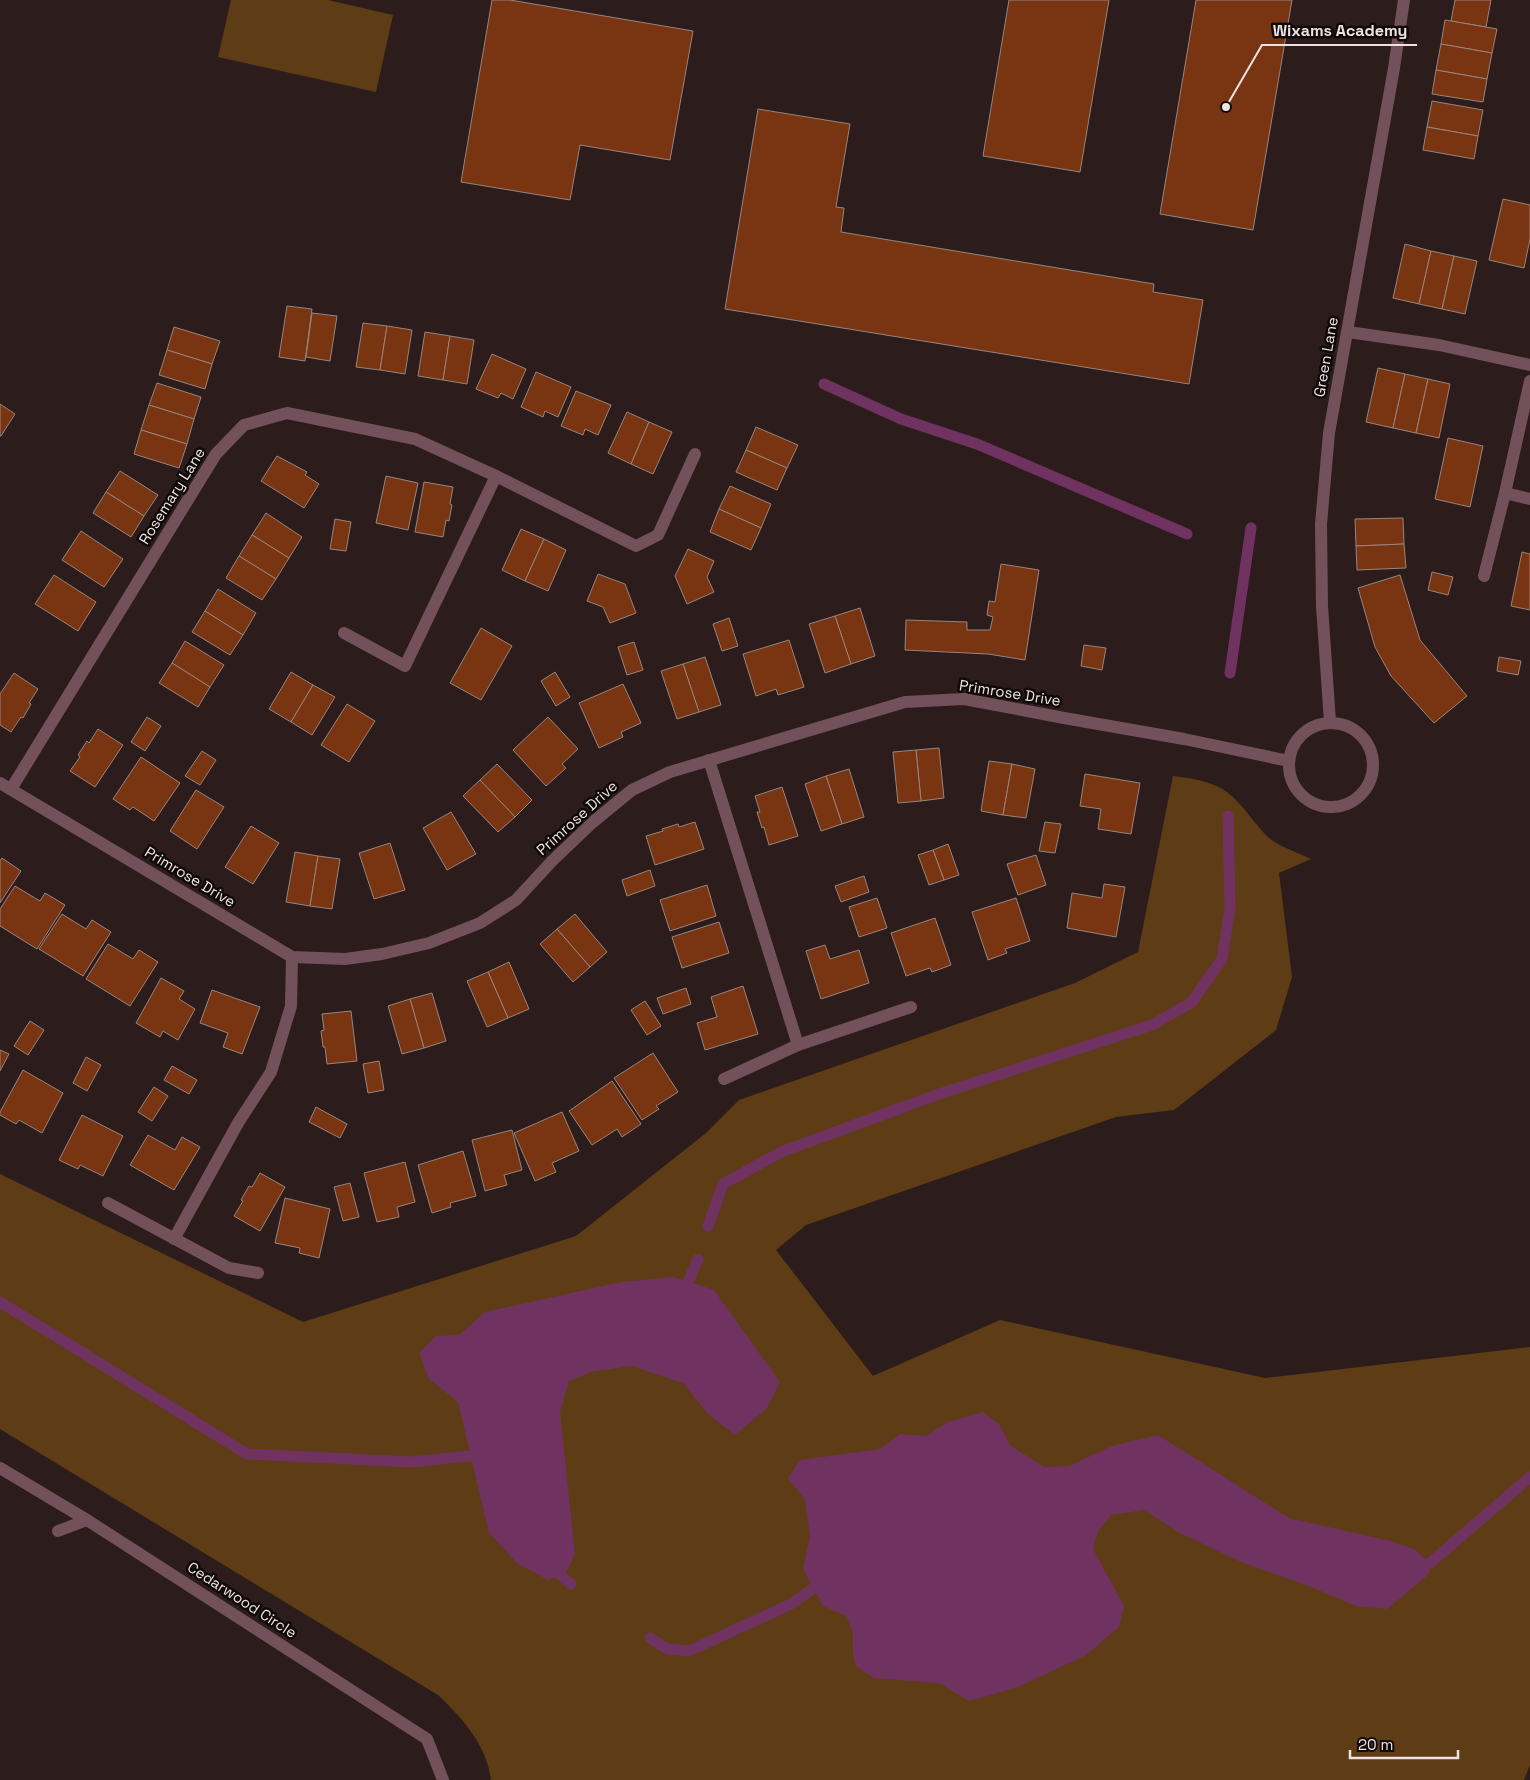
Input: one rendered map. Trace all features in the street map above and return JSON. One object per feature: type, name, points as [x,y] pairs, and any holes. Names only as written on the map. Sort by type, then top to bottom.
[{"type":"street","name":"Green Lane","points":[[1330,722],[1322,606],[1321,524],[1329,433],[1404,0]]},
{"type":"street","points":[[1348,332],[1439,345],[1530,365]]},
{"type":"street","points":[[1484,576],[1530,381]]},
{"type":"street","name":"Rosemary Lane","points":[[6,786],[216,454],[244,426],[287,413],[415,439],[496,476],[636,546],[658,535],[695,454]]},
{"type":"street","points":[[344,634],[405,666],[496,476]]},
{"type":"street","points":[[1505,493],[1530,499]]},
{"type":"street","name":"Primrose Drive","points":[[6,786],[292,957],[345,959],[382,954],[429,943],[480,923],[516,900],[552,861],[593,822],[632,790],[670,772],[905,702],[964,699],[1289,760]]},
{"type":"street","points":[[1330,722],[1348,726],[1363,737],[1372,754],[1374,772],[1366,790],[1353,802],[1334,808],[1316,805],[1300,795],[1290,779],[1289,760],[1293,746],[1302,734],[1315,726],[1330,722]]},
{"type":"street","points":[[709,760],[798,1045]]},
{"type":"street","points":[[174,1239],[238,1123],[271,1072],[291,1006],[292,957]]},
{"type":"street","points":[[724,1079],[798,1045],[911,1007]]},
{"type":"street","points":[[108,1203],[229,1268],[258,1273]]},
{"type":"street","name":"Cedarwood Circle","points":[[0,1468],[87,1520],[427,1739],[443,1780]]},
{"type":"street","points":[[58,1531],[87,1520]]},
{"type":"shaded area","points":[[231,0],[328,0],[393,15],[376,92],[218,57]]},
{"type":"shaded area","points":[[1173,776],[1207,782],[1222,789],[1245,809],[1269,838],[1311,859],[1279,873],[1292,977],[1276,1030],[1174,1110],[1116,1117],[806,1225],[776,1250],[873,1376],[1000,1320],[1265,1378],[1530,1347],[1530,1765],[1524,1780],[491,1780],[489,1767],[479,1744],[456,1713],[438,1695],[0,1429],[0,1174],[303,1322],[576,1236],[706,1133],[739,1100],[1075,983],[1138,952]]},
{"type":"shaded area","points":[[674,1277],[714,1290],[780,1382],[767,1408],[735,1435],[708,1414],[683,1383],[632,1366],[594,1371],[569,1381],[560,1412],[575,1554],[566,1572],[548,1580],[517,1563],[489,1533],[458,1402],[428,1378],[419,1353],[436,1336],[459,1335],[485,1312],[621,1282]]},
{"type":"shaded area","points":[[983,1412],[999,1424],[1010,1445],[1044,1467],[1069,1466],[1112,1446],[1158,1435],[1289,1518],[1390,1541],[1414,1549],[1430,1563],[1429,1574],[1387,1609],[1356,1606],[1314,1588],[1241,1562],[1180,1533],[1144,1510],[1111,1515],[1098,1531],[1093,1549],[1124,1606],[1119,1627],[1086,1655],[1018,1687],[969,1701],[939,1683],[874,1678],[856,1666],[853,1655],[853,1632],[846,1616],[823,1606],[803,1569],[810,1536],[805,1500],[788,1478],[800,1460],[880,1449],[900,1434],[926,1436],[948,1422]]},
{"type":"building","points":[[492,0],[510,0],[693,31],[670,160],[580,145],[570,200],[461,182]]},
{"type":"building","points":[[1009,0],[1109,0],[1080,172],[983,156]]},
{"type":"building","points":[[1196,0],[1292,0],[1253,230],[1160,214]]},
{"type":"building","points":[[1455,0],[1491,0],[1486,27],[1451,21]]},
{"type":"building","points":[[1445,20],[1497,29],[1492,53],[1441,44]]},
{"type":"building","points":[[1441,44],[1492,53],[1487,79],[1436,70]]},
{"type":"building","points":[[1436,70],[1487,79],[1483,102],[1432,94]]},
{"type":"building","points":[[1432,101],[1483,110],[1478,136],[1427,127]]},
{"type":"building","points":[[758,109],[850,124],[836,207],[844,208],[841,232],[1154,284],[1153,292],[1203,300],[1189,384],[725,309]]},
{"type":"building","points":[[1427,127],[1478,136],[1474,159],[1423,150]]},
{"type":"building","points":[[1503,199],[1530,205],[1530,239],[1524,268],[1489,260]]},
{"type":"building","points":[[1405,244],[1431,251],[1419,304],[1393,298]]},
{"type":"building","points":[[1431,251],[1454,256],[1442,309],[1419,304]]},
{"type":"building","points":[[1454,256],[1477,261],[1465,314],[1442,309]]},
{"type":"building","points":[[287,306],[312,309],[305,361],[279,357]]},
{"type":"building","points":[[312,313],[337,316],[330,361],[306,357]]},
{"type":"building","points":[[363,323],[387,326],[380,370],[356,367]]},
{"type":"building","points":[[387,326],[412,330],[405,374],[380,370]]},
{"type":"building","points":[[174,327],[220,341],[212,364],[167,350]]},
{"type":"building","points":[[425,332],[450,336],[443,380],[418,376]]},
{"type":"building","points":[[450,336],[474,340],[467,384],[443,380]]},
{"type":"building","points":[[167,350],[212,364],[205,389],[159,375]]},
{"type":"building","points":[[492,354],[526,369],[513,399],[501,393],[498,398],[476,389]]},
{"type":"building","points":[[1378,368],[1405,374],[1393,428],[1366,422]]},
{"type":"building","points":[[536,372],[571,387],[558,417],[545,411],[543,417],[521,407]]},
{"type":"building","points":[[1405,374],[1428,379],[1416,433],[1393,428]]},
{"type":"building","points":[[1428,379],[1450,384],[1439,438],[1416,433]]},
{"type":"building","points":[[157,383],[201,397],[194,419],[149,405]]},
{"type":"building","points":[[576,391],[611,405],[598,435],[585,429],[583,435],[561,426]]},
{"type":"building","points":[[0,404],[15,414],[1,436],[0,436]]},
{"type":"building","points":[[149,405],[194,419],[187,444],[141,430]]},
{"type":"building","points":[[627,412],[649,422],[631,464],[608,453]]},
{"type":"building","points":[[649,422],[672,432],[653,474],[631,464]]},
{"type":"building","points":[[756,427],[798,445],[787,468],[746,450]]},
{"type":"building","points":[[141,430],[187,444],[179,468],[134,454]]},
{"type":"building","points":[[1448,438],[1483,446],[1470,507],[1435,499]]},
{"type":"building","points":[[746,450],[787,468],[777,490],[736,472]]},
{"type":"building","points":[[277,456],[307,472],[305,475],[319,484],[304,508],[261,481]]},
{"type":"building","points":[[120,471],[158,495],[144,516],[106,492]]},
{"type":"building","points":[[386,476],[418,483],[408,530],[376,523]]},
{"type":"building","points":[[424,482],[453,487],[449,521],[446,520],[443,537],[415,532]]},
{"type":"building","points":[[730,486],[771,504],[761,528],[719,509]]},
{"type":"building","points":[[106,492],[144,516],[131,537],[93,513]]},
{"type":"building","points":[[719,509],[761,528],[751,550],[710,532]]},
{"type":"building","points":[[266,513],[302,537],[289,558],[252,535]]},
{"type":"building","points":[[1403,518],[1404,544],[1356,546],[1355,519]]},
{"type":"building","points":[[335,519],[351,522],[346,551],[330,549]]},
{"type":"building","points":[[521,529],[544,539],[525,581],[502,570]]},
{"type":"building","points":[[81,531],[123,559],[104,587],[62,560]]},
{"type":"building","points":[[252,535],[289,558],[276,579],[239,556]]},
{"type":"building","points":[[544,539],[566,550],[548,591],[525,581]]},
{"type":"building","points":[[1404,544],[1406,568],[1357,570],[1356,546]]},
{"type":"building","points":[[688,549],[714,561],[707,577],[714,592],[687,604],[675,576]]},
{"type":"building","points":[[1522,552],[1530,554],[1530,610],[1511,606]]},
{"type":"building","points":[[239,556],[276,579],[262,600],[226,578]]},
{"type":"building","points":[[1001,564],[1039,570],[1025,660],[988,654],[905,650],[906,620],[967,622],[967,630],[990,630],[993,617],[987,615],[989,601],[995,602]]},
{"type":"building","points":[[1432,572],[1453,577],[1448,595],[1428,590]]},
{"type":"building","points":[[598,574],[625,584],[636,613],[610,623],[603,607],[587,601]]},
{"type":"building","points":[[54,575],[96,602],[78,631],[35,604]]},
{"type":"building","points":[[1400,575],[1420,640],[1467,696],[1434,723],[1391,676],[1375,647],[1358,588]]},
{"type":"building","points":[[218,589],[256,613],[243,635],[205,611]]},
{"type":"building","points":[[860,608],[875,656],[851,664],[835,616]]},
{"type":"building","points":[[205,611],[243,635],[230,655],[192,632]]},
{"type":"building","points":[[835,616],[851,664],[825,673],[809,624]]},
{"type":"building","points":[[729,618],[738,646],[722,651],[713,624]]},
{"type":"building","points":[[481,628],[512,646],[481,700],[450,683]]},
{"type":"building","points":[[789,640],[804,687],[778,695],[776,689],[756,696],[743,654]]},
{"type":"building","points":[[185,641],[224,665],[210,687],[172,663]]},
{"type":"building","points":[[634,642],[643,670],[627,675],[618,647]]},
{"type":"building","points":[[1084,645],[1106,648],[1102,670],[1081,666]]},
{"type":"building","points":[[705,657],[721,705],[699,712],[683,664]]},
{"type":"building","points":[[1499,657],[1521,661],[1518,675],[1497,671]]},
{"type":"building","points":[[172,663],[210,687],[198,707],[159,683]]},
{"type":"building","points":[[683,664],[699,712],[677,719],[661,671]]},
{"type":"building","points":[[291,672],[313,685],[291,722],[269,709]]},
{"type":"building","points":[[555,672],[570,697],[556,706],[541,681]]},
{"type":"building","points":[[14,673],[38,689],[29,703],[31,704],[23,718],[21,717],[11,732],[0,725],[0,694]]},
{"type":"building","points":[[623,684],[641,723],[621,732],[623,737],[599,748],[579,703]]},
{"type":"building","points":[[313,685],[335,697],[312,735],[291,722]]},
{"type":"building","points":[[347,704],[375,721],[349,762],[321,745]]},
{"type":"building","points":[[147,717],[161,726],[145,751],[131,742]]},
{"type":"building","points":[[548,717],[578,749],[562,764],[566,768],[546,786],[513,750]]},
{"type":"building","points":[[98,729],[123,745],[95,787],[70,771],[80,757],[78,755],[87,741],[89,743]]},
{"type":"building","points":[[939,748],[944,798],[921,801],[916,750]]},
{"type":"building","points":[[916,750],[921,801],[898,803],[893,752]]},
{"type":"building","points":[[202,751],[216,760],[200,785],[185,776]]},
{"type":"building","points":[[141,757],[180,783],[154,821],[133,807],[130,810],[113,799]]},
{"type":"building","points":[[989,761],[1012,764],[1003,815],[981,811]]},
{"type":"building","points":[[497,764],[532,800],[515,817],[480,780]]},
{"type":"building","points":[[1012,764],[1035,769],[1026,818],[1003,815]]},
{"type":"building","points":[[849,769],[864,817],[842,824],[826,776]]},
{"type":"building","points":[[1085,774],[1140,783],[1131,834],[1098,829],[1101,809],[1080,806]]},
{"type":"building","points":[[826,776],[842,824],[821,831],[805,784]]},
{"type":"building","points":[[480,780],[515,817],[498,832],[463,796]]},
{"type":"building","points":[[782,787],[798,836],[769,845],[757,812],[760,812],[755,796]]},
{"type":"building","points":[[196,790],[224,807],[197,849],[170,831]]},
{"type":"building","points":[[451,812],[476,854],[447,870],[423,828]]},
{"type":"building","points":[[695,822],[704,849],[655,865],[646,836],[678,824],[679,827]]},
{"type":"building","points":[[1045,822],[1061,824],[1055,853],[1039,851]]},
{"type":"building","points":[[251,826],[279,843],[253,884],[225,867]]},
{"type":"building","points":[[390,843],[405,890],[374,899],[359,853]]},
{"type":"building","points":[[948,844],[959,875],[944,880],[933,850]]},
{"type":"building","points":[[933,850],[944,880],[929,885],[918,855]]},
{"type":"building","points":[[295,852],[318,856],[310,906],[286,902]]},
{"type":"building","points":[[1036,855],[1046,885],[1018,895],[1007,864]]},
{"type":"building","points":[[318,856],[340,859],[332,909],[310,906]]},
{"type":"building","points":[[2,858],[21,871],[0,903],[0,861]]},
{"type":"building","points":[[650,870],[655,886],[627,896],[622,880]]},
{"type":"building","points":[[864,876],[869,892],[841,902],[835,886]]},
{"type":"building","points":[[1104,884],[1125,887],[1116,937],[1067,928],[1072,893],[1102,898]]},
{"type":"building","points":[[707,885],[716,916],[670,931],[660,900]]},
{"type":"building","points":[[15,886],[40,901],[45,893],[65,905],[37,949],[0,926],[0,909]]},
{"type":"building","points":[[877,898],[887,928],[859,937],[849,907]]},
{"type":"building","points":[[1016,898],[1030,941],[1005,949],[1007,953],[988,960],[972,912]]},
{"type":"building","points":[[62,914],[86,929],[92,920],[111,932],[83,976],[39,949]]},
{"type":"building","points":[[575,914],[607,952],[590,967],[557,929]]},
{"type":"building","points":[[935,918],[951,965],[932,972],[930,968],[906,976],[891,933]]},
{"type":"building","points":[[719,922],[729,953],[682,968],[672,937]]},
{"type":"building","points":[[557,929],[590,967],[573,982],[540,944]]},
{"type":"building","points":[[108,944],[133,959],[139,950],[158,962],[130,1006],[86,979]]},
{"type":"building","points":[[825,945],[830,959],[859,950],[869,983],[821,999],[806,951]]},
{"type":"building","points":[[509,962],[529,1009],[508,1018],[488,972]]},
{"type":"building","points":[[488,972],[508,1018],[487,1027],[467,981]]},
{"type":"building","points":[[161,978],[184,991],[179,999],[195,1009],[178,1040],[163,1031],[160,1037],[136,1023]]},
{"type":"building","points":[[743,986],[758,1034],[705,1050],[697,1023],[717,1017],[711,997]]},
{"type":"building","points":[[686,988],[691,1004],[663,1014],[657,998]]},
{"type":"building","points":[[212,990],[260,1007],[242,1054],[223,1047],[228,1033],[200,1023]]},
{"type":"building","points":[[432,993],[446,1041],[424,1048],[410,999]]},
{"type":"building","points":[[410,999],[424,1048],[402,1054],[388,1006]]},
{"type":"building","points":[[645,1001],[661,1026],[647,1035],[631,1010]]},
{"type":"building","points":[[351,1011],[357,1061],[327,1064],[321,1031],[324,1030],[322,1014]]},
{"type":"building","points":[[30,1021],[44,1030],[28,1055],[14,1046]]},
{"type":"building","points":[[0,1050],[9,1054],[0,1071]]},
{"type":"building","points":[[653,1053],[678,1092],[656,1106],[659,1109],[642,1120],[614,1078]]},
{"type":"building","points":[[86,1057],[101,1065],[87,1091],[73,1083]]},
{"type":"building","points":[[379,1061],[384,1090],[368,1093],[363,1064]]},
{"type":"building","points":[[172,1066],[197,1080],[189,1094],[164,1080]]},
{"type":"building","points":[[23,1070],[63,1093],[42,1133],[19,1120],[16,1124],[0,1115]]},
{"type":"building","points":[[612,1081],[641,1124],[622,1137],[617,1129],[592,1145],[569,1111]]},
{"type":"building","points":[[154,1087],[168,1096],[152,1121],[138,1112]]},
{"type":"building","points":[[316,1107],[347,1124],[340,1138],[309,1122]]},
{"type":"building","points":[[562,1112],[579,1151],[552,1163],[556,1172],[535,1181],[514,1133]]},
{"type":"building","points":[[82,1115],[123,1136],[103,1176],[80,1165],[78,1169],[59,1160]]},
{"type":"building","points":[[512,1130],[522,1170],[504,1175],[507,1185],[485,1191],[472,1140]]},
{"type":"building","points":[[148,1135],[175,1150],[182,1137],[200,1147],[174,1190],[130,1165]]},
{"type":"building","points":[[463,1151],[476,1196],[450,1203],[451,1207],[432,1213],[418,1165]]},
{"type":"building","points":[[405,1162],[415,1202],[397,1207],[399,1217],[377,1222],[364,1173]]},
{"type":"building","points":[[260,1173],[285,1187],[260,1231],[234,1216],[249,1186],[252,1187]]},
{"type":"building","points":[[350,1183],[359,1217],[343,1221],[334,1187]]},
{"type":"building","points":[[285,1198],[330,1209],[319,1258],[299,1253],[300,1248],[275,1243]]},
{"type":"waterway","points":[[824,384],[901,419],[977,444],[1187,534]]},
{"type":"waterway","points":[[1230,673],[1251,528]]},
{"type":"waterway","points":[[708,1226],[723,1184],[781,1152],[939,1094],[1152,1025],[1192,1002],[1222,959],[1230,909],[1228,816]]},
{"type":"waterway","points":[[688,1282],[698,1259]]},
{"type":"waterway","points":[[0,1302],[247,1454],[411,1462],[470,1456]]},
{"type":"waterway","points":[[1430,1563],[1530,1477]]},
{"type":"waterway","points":[[560,1575],[571,1584]]},
{"type":"waterway","points":[[650,1638],[667,1649],[689,1651],[791,1604],[814,1588]]},
{"type":"place","name":"Wixams Academy","points":[[1226,107]]}]
